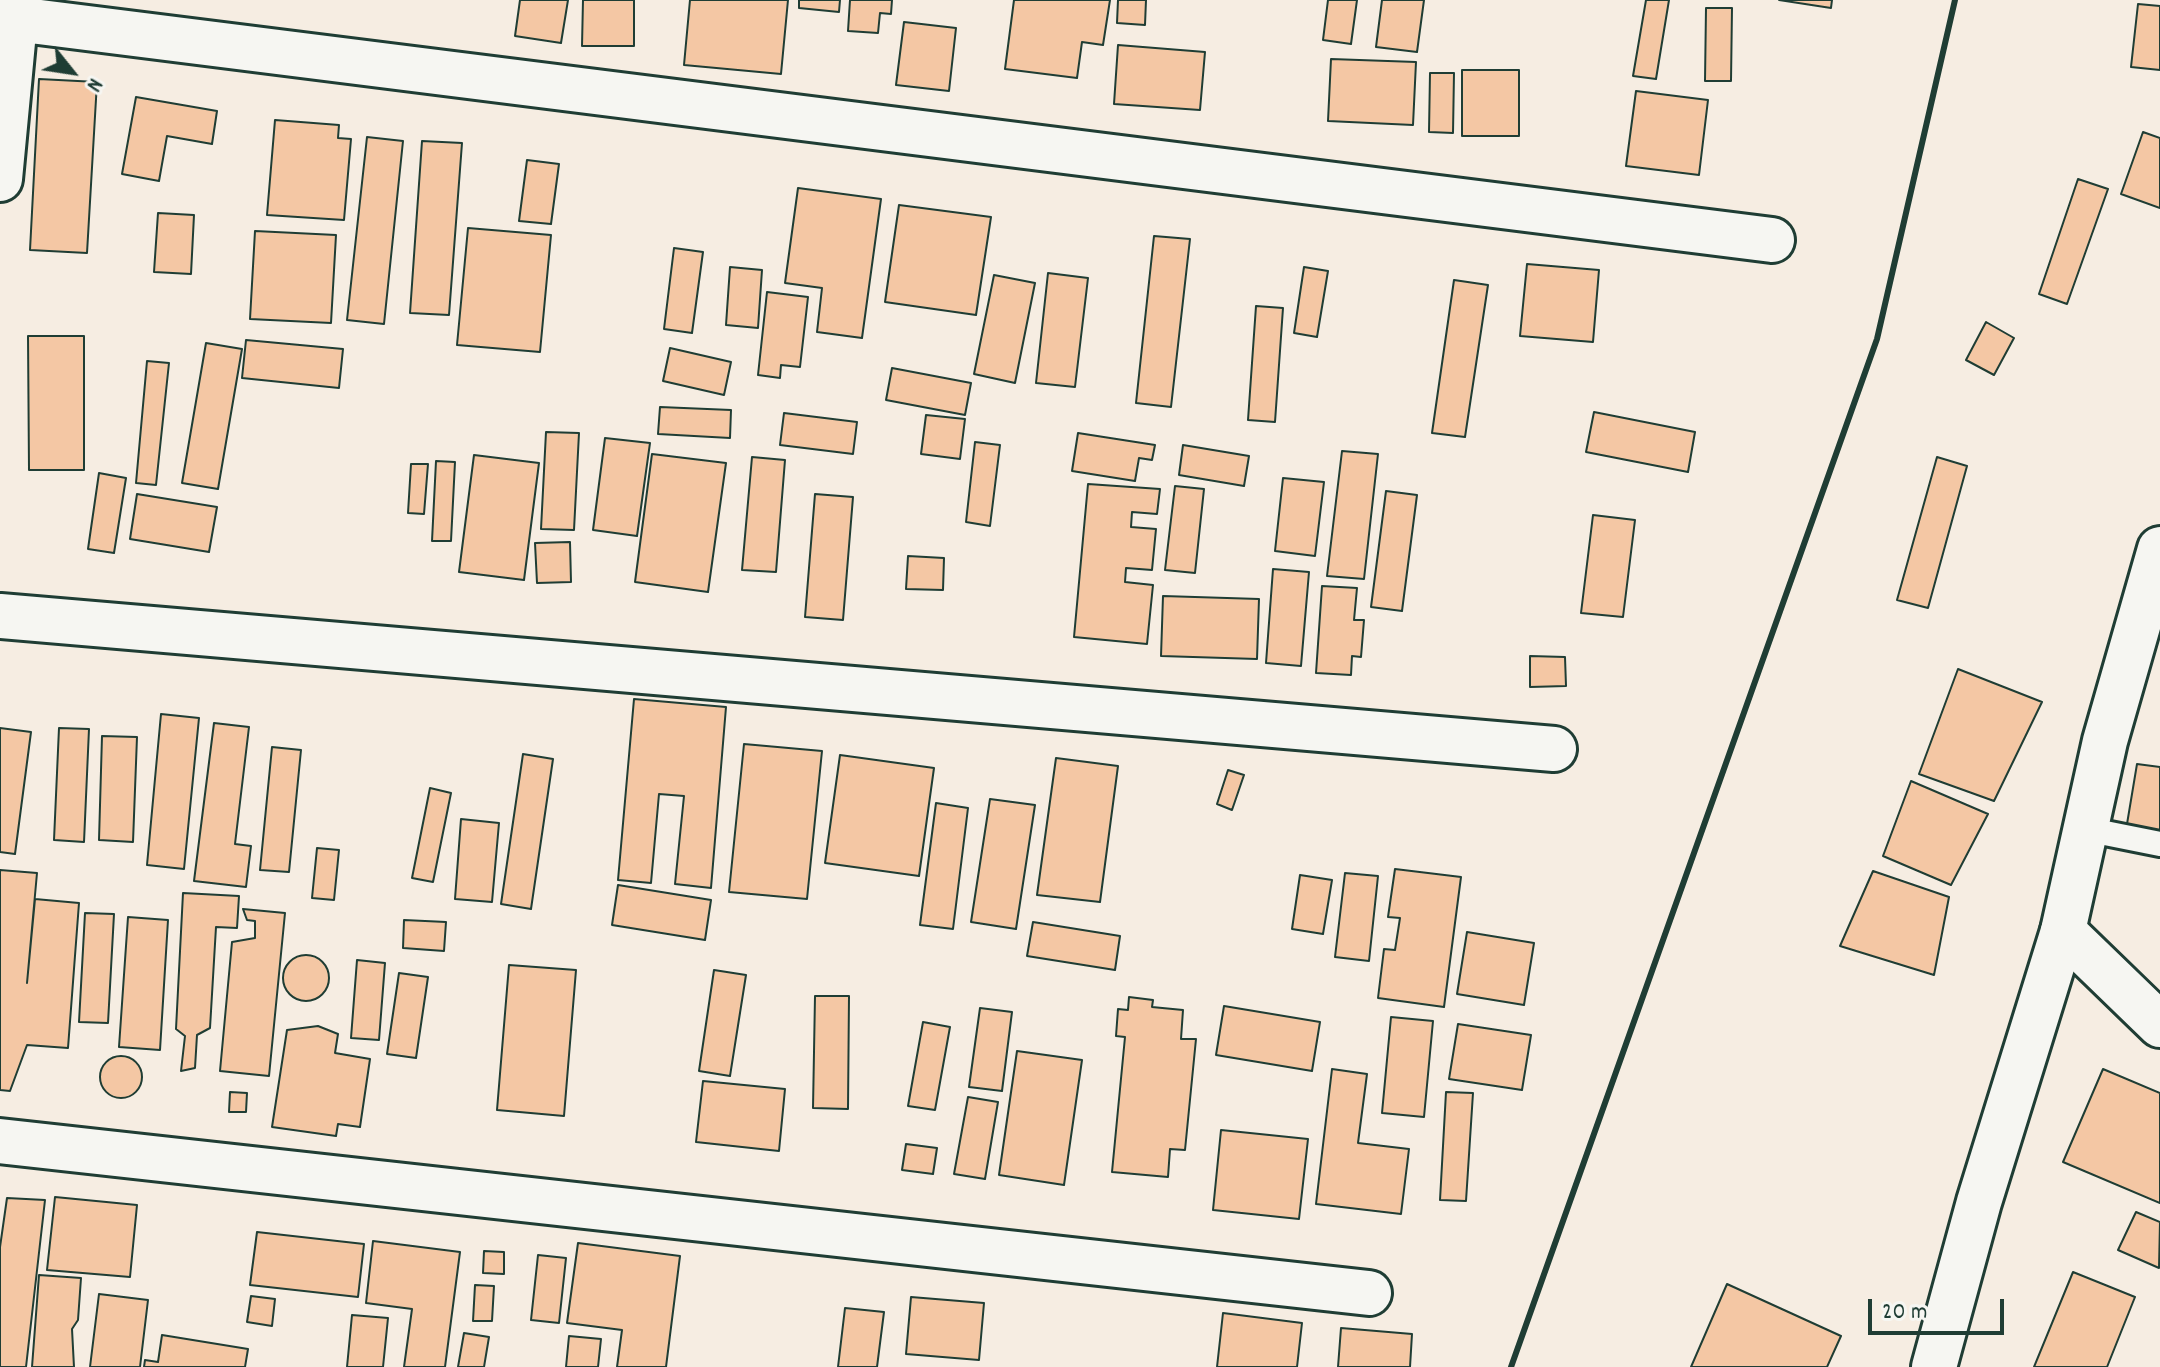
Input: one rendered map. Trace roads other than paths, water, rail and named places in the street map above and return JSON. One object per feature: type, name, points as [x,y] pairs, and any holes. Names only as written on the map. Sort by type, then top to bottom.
[{"type":"street","points":[[0,179],[10,12],[1772,240]]},
{"type":"street","points":[[1934,1367],[1979,1202],[2063,931],[2105,741],[2160,549]]},
{"type":"street","points":[[0,616],[1554,749]]},
{"type":"street","points":[[2063,931],[2160,1025]]},
{"type":"street","points":[[0,1141],[1369,1293]]},
{"type":"lane","points":[[2085,829],[2160,844]]},
{"type":"railway","points":[[1511,1367],[1877,339],[1955,0]]}]
